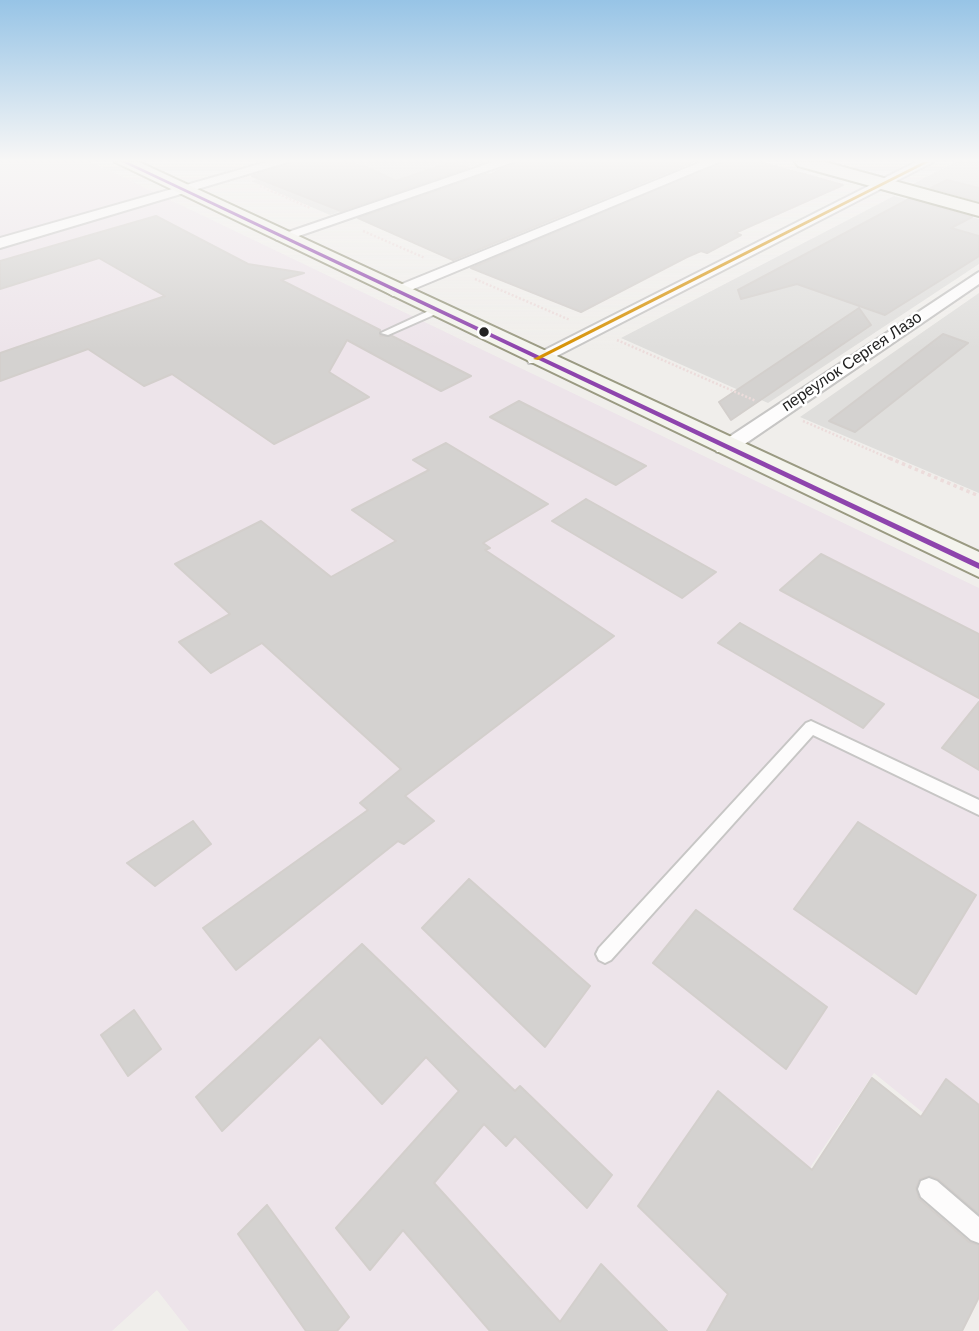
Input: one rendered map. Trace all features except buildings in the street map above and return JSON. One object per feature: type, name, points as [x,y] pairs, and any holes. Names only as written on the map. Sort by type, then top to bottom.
[{"type":"main road","points":[[255,224],[725,447],[976,559]]},
{"type":"street","points":[[0,243],[67,224]]},
{"type":"street","points":[[282,237],[321,224]]},
{"type":"street","points":[[393,290],[558,224]]},
{"type":"street","points":[[536,359],[804,224]]},
{"type":"street","name":"переулок Сергея Лазо","points":[[725,447],[979,278]]},
{"type":"lane","points":[[385,333],[435,310]]},
{"type":"lane","points":[[605,954],[811,727],[979,808]]},
{"type":"lane","points":[[929,1189],[979,1232]]},
{"type":"shaded area","points":[[0,224],[220,224],[979,588],[979,1158],[874,1073],[809,1169],[887,1331],[189,1331],[157,1290],[112,1331],[0,1331]]},
{"type":"shaded area","points":[[840,224],[979,224],[979,264],[768,403],[621,338]]},
{"type":"shaded area","points":[[979,293],[979,493],[800,417]]},
{"type":"transit line","points":[[255,224],[979,566]]},
{"type":"transit line","points":[[536,359],[804,224]]}]
